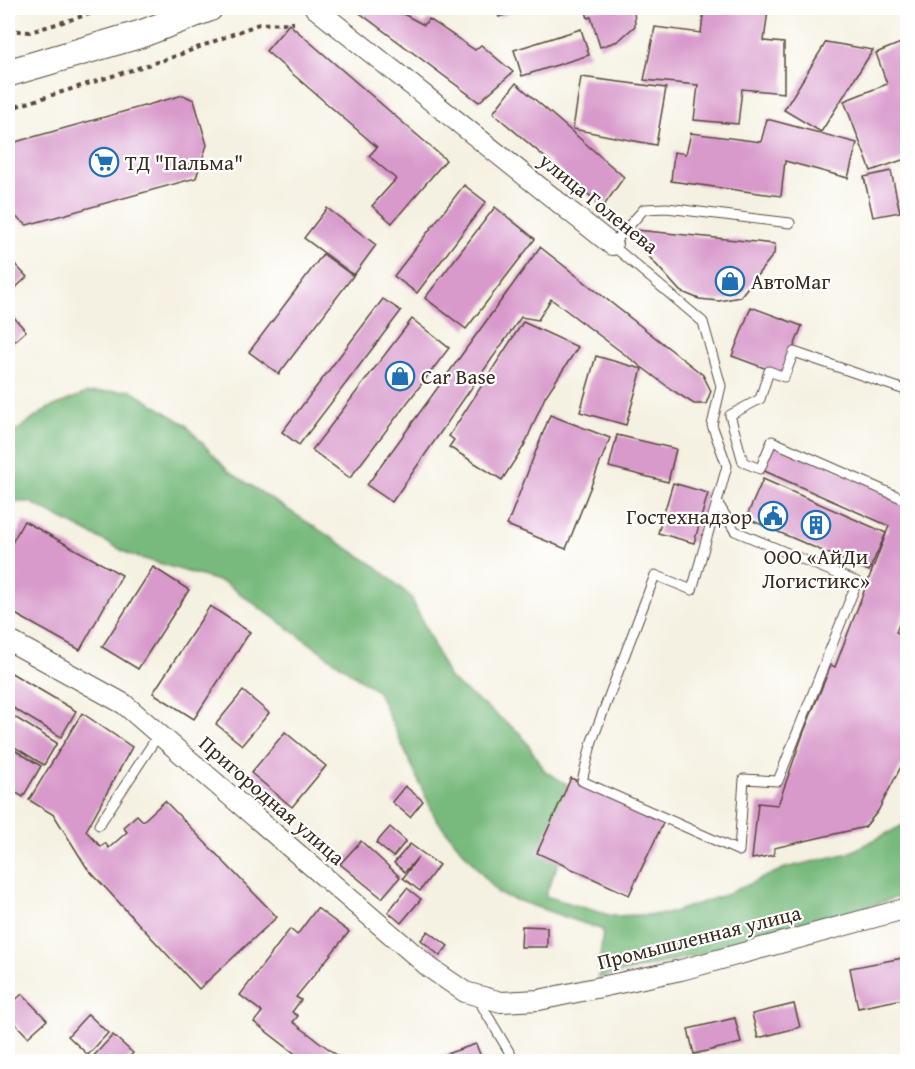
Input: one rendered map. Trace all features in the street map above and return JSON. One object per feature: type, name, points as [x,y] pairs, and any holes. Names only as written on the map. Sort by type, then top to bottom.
[{"type":"main road","points":[[8,73],[141,34],[209,8]]},
{"type":"street","name":"улица Голенева","points":[[315,8],[612,245]]},
{"type":"street","name":"Пригородная улица","points":[[8,640],[124,704],[430,968],[465,992],[492,1000]]},
{"type":"street","name":"Промышленная улица","points":[[492,1000],[538,1000],[681,970],[908,908]]},
{"type":"lane","points":[[612,245],[644,208],[667,208],[790,223]]},
{"type":"lane","name":"улица Голенева","points":[[612,245],[703,322],[721,386],[712,426],[728,466],[717,502],[692,590],[655,575],[592,741],[582,781],[739,851],[744,779],[778,781],[857,582],[735,531],[717,502]]},
{"type":"lane","points":[[908,391],[794,352],[784,377],[769,371],[760,399],[730,415],[742,462],[760,469],[772,441],[908,501]]},
{"type":"lane","points":[[99,825],[159,734]]},
{"type":"lane","points":[[492,1000],[482,1006],[514,1060],[512,1062]]},
{"type":"path","points":[[8,30],[30,32],[109,8]]},
{"type":"path","points":[[8,109],[177,56],[259,24],[294,23]]},
{"type":"green space","points":[[130,390],[185,424],[228,471],[377,567],[411,597],[449,678],[521,734],[545,771],[576,790],[579,812],[545,896],[612,916],[667,914],[725,895],[785,868],[849,853],[907,823],[907,892],[901,896],[770,938],[598,978],[603,930],[499,894],[436,819],[378,692],[225,583],[131,555],[30,502],[8,502],[8,437],[47,409],[86,393]]},
{"type":"building","points":[[353,8],[392,8],[424,25],[429,19],[475,50],[481,45],[513,72],[479,102]]},
{"type":"building","points":[[495,8],[524,8],[499,17]]},
{"type":"building","points":[[634,8],[635,26],[618,41],[600,47],[591,17],[588,18],[585,9]]},
{"type":"building","points":[[704,8],[768,10],[764,41],[784,43],[784,93],[742,89],[738,124],[694,120],[698,85],[644,80],[655,27],[701,33]]},
{"type":"building","points":[[289,24],[446,160],[392,223],[372,206],[396,179],[369,156],[377,147],[266,51]]},
{"type":"building","points":[[581,29],[589,55],[522,76],[514,50]]},
{"type":"building","points":[[908,40],[908,158],[871,171],[844,101],[887,84],[876,53]]},
{"type":"building","points":[[826,42],[873,50],[821,132],[784,110]]},
{"type":"building","points":[[581,77],[666,88],[656,145],[573,129]]},
{"type":"building","points":[[516,83],[624,177],[603,207],[493,113]]},
{"type":"building","name":"ТД \"Пальма\"","points":[[183,95],[194,100],[207,145],[196,178],[27,225],[8,211],[8,144]]},
{"type":"building","points":[[767,119],[857,143],[848,178],[785,161],[781,196],[671,181],[674,152],[686,154],[691,133],[761,142]]},
{"type":"building","points":[[891,171],[900,212],[873,217],[864,177]]},
{"type":"building","points":[[464,185],[486,202],[417,293],[394,276]]},
{"type":"building","points":[[495,207],[535,239],[466,329],[425,298]]},
{"type":"building","points":[[327,208],[376,245],[354,275],[304,238]]},
{"type":"building","points":[[636,230],[775,244],[774,254],[740,297],[719,301],[699,299],[680,291],[635,241]]},
{"type":"building","points":[[540,247],[703,375],[711,391],[706,404],[694,404],[672,390],[551,299],[538,320],[521,317],[392,502],[367,485]]},
{"type":"building","points":[[323,254],[353,276],[279,374],[249,352]]},
{"type":"building","points":[[8,257],[27,277],[8,295]]},
{"type":"building","points":[[383,299],[401,311],[299,445],[282,432]]},
{"type":"building","points":[[751,307],[802,326],[783,375],[732,356]]},
{"type":"building","points":[[10,313],[26,331],[8,347],[8,315]]},
{"type":"building","points":[[412,319],[449,348],[350,478],[312,450]]},
{"type":"building","points":[[523,322],[578,347],[545,397],[524,446],[502,480],[449,447],[454,440],[449,436]]},
{"type":"building","points":[[596,356],[642,369],[626,425],[580,412]]},
{"type":"building","points":[[550,415],[610,438],[566,549],[507,525]]},
{"type":"building","points":[[617,435],[676,449],[668,482],[609,467]]},
{"type":"building","points":[[772,441],[908,501],[908,602],[896,632],[908,637],[908,753],[878,811],[865,827],[774,848],[774,855],[752,859],[758,803],[778,805],[803,734],[831,665],[835,667],[889,526],[760,469]]},
{"type":"building","name":"ООО «АйДи Логистикс»","points":[[763,479],[886,533],[869,571],[746,518]]},
{"type":"building","points":[[673,483],[708,493],[694,543],[658,533]]},
{"type":"building","points":[[24,521],[122,575],[80,650],[8,610],[8,550]]},
{"type":"building","points":[[153,567],[189,590],[138,669],[102,647]]},
{"type":"building","points":[[210,606],[250,632],[194,719],[153,693]]},
{"type":"building","points":[[8,671],[76,711],[61,737],[8,705]]},
{"type":"building","points":[[243,691],[269,713],[242,745],[216,724]]},
{"type":"building","points":[[8,713],[57,743],[44,765],[8,743]]},
{"type":"building","points":[[82,713],[132,747],[86,831],[101,847],[105,843],[109,848],[127,832],[123,827],[137,815],[143,821],[165,801],[277,917],[199,989],[87,868],[54,815],[29,800]]},
{"type":"building","points":[[285,732],[326,766],[292,807],[251,773]]},
{"type":"building","points":[[8,746],[41,766],[23,797],[8,788]]},
{"type":"building","points":[[571,778],[664,821],[629,895],[537,853]]},
{"type":"building","points":[[405,786],[423,801],[410,817],[392,802]]},
{"type":"building","points":[[390,827],[406,841],[393,857],[376,843]]},
{"type":"building","points":[[361,841],[400,877],[382,898],[340,864]]},
{"type":"building","points":[[410,844],[439,865],[420,891],[403,878],[418,857],[405,872],[394,863]]},
{"type":"building","points":[[407,888],[421,899],[401,923],[388,912]]},
{"type":"building","points":[[317,908],[349,932],[296,997],[301,1000],[292,1012],[298,1016],[293,1022],[346,1062],[306,1062],[254,1022],[262,1012],[240,995],[290,929],[297,935]]},
{"type":"building","points":[[522,926],[547,927],[547,947],[521,947]]},
{"type":"building","points":[[428,931],[448,946],[440,956],[421,940]]},
{"type":"building","points":[[908,957],[908,998],[858,1008],[850,968]]},
{"type":"building","points":[[22,994],[47,1020],[28,1037],[8,1016],[8,1007]]},
{"type":"building","points":[[794,1004],[800,1027],[758,1038],[752,1014]]},
{"type":"building","points":[[88,1014],[108,1033],[88,1055],[68,1036]]},
{"type":"building","points":[[735,1018],[741,1043],[694,1054],[688,1029]]},
{"type":"building","points":[[113,1035],[133,1053],[125,1062],[88,1062]]},
{"type":"building","points":[[476,1044],[483,1062],[425,1062],[425,1061]]},
{"type":"place","name":"ТД \"Пальма\"","points":[[104,162]]},
{"type":"place","name":"АвтоМаг","points":[[730,281]]},
{"type":"place","name":"Car Base","points":[[400,376]]},
{"type":"place","name":"Гостехнадзор","points":[[773,516]]},
{"type":"place","name":"ООО «АйДи Логистикс»","points":[[816,525]]}]
